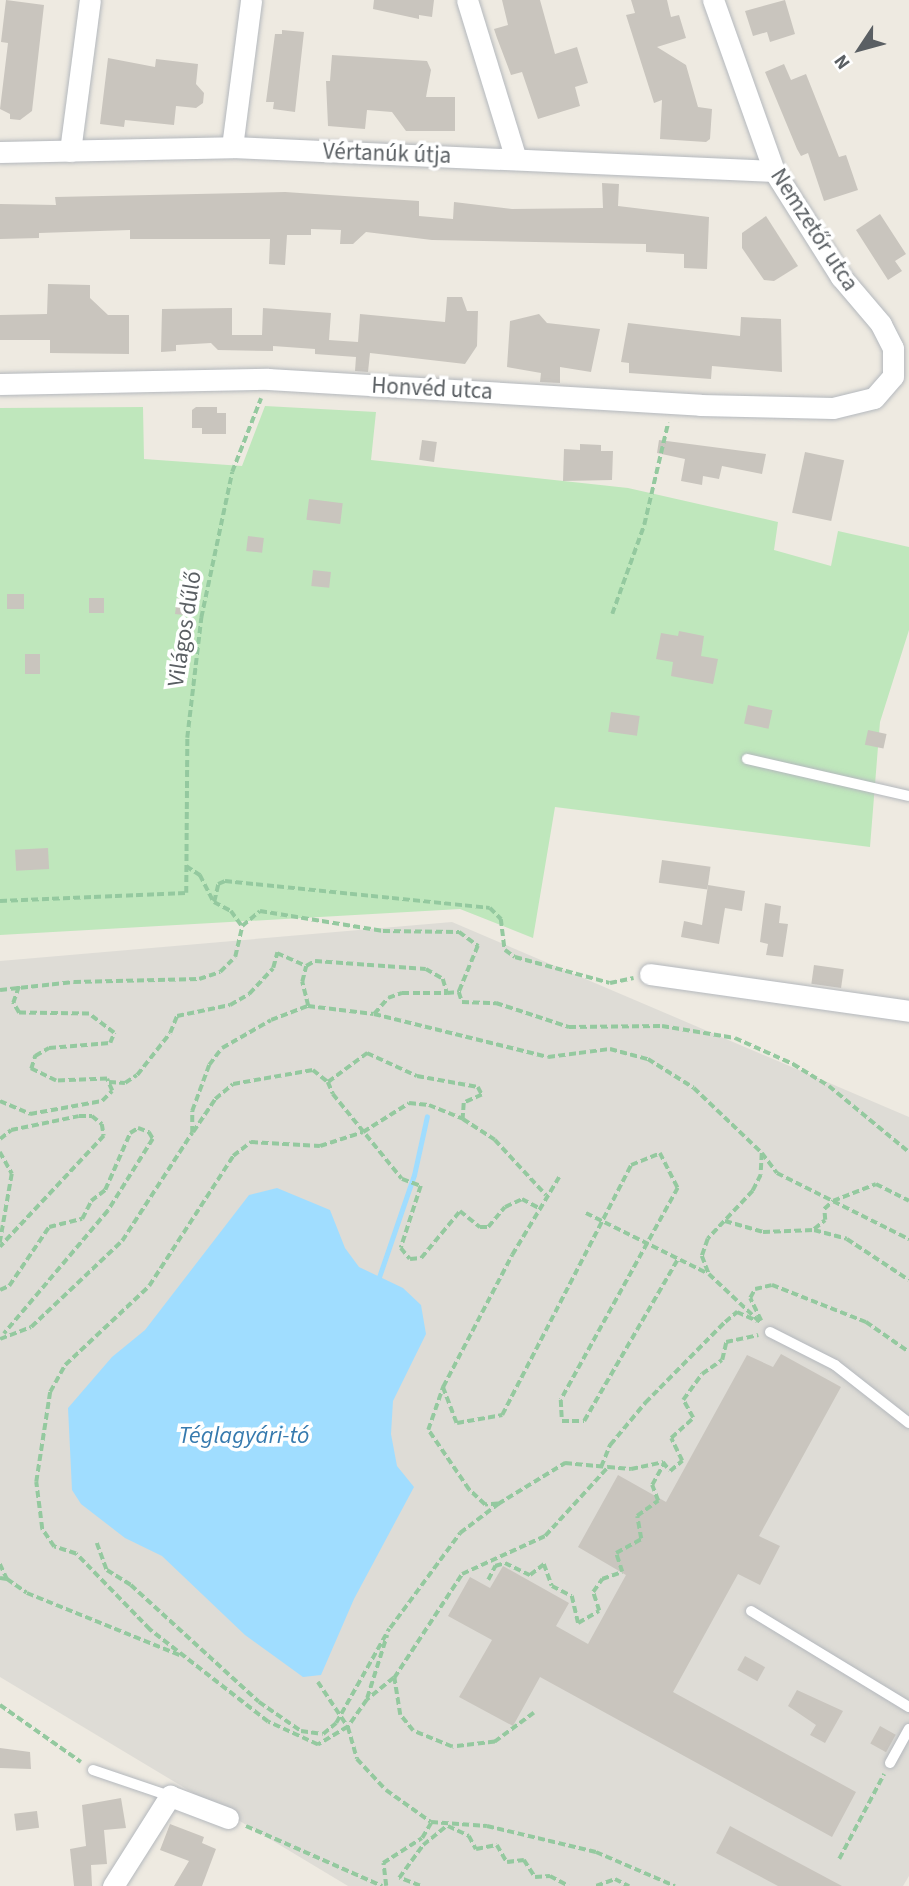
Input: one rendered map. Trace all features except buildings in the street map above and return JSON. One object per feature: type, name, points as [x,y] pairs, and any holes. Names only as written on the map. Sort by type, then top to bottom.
[{"type":"street","points":[[70,151],[90,0]]},
{"type":"street","points":[[232,147],[251,0]]},
{"type":"street","points":[[467,0],[516,159]]},
{"type":"street","name":"Nemzetőr utca","points":[[713,0],[774,171],[841,277],[881,324],[893,348],[893,376],[881,392],[864,402]]},
{"type":"street","name":"Vértanúk útja","points":[[0,152],[232,147],[774,171]]},
{"type":"street","name":"Honvéd utca","points":[[0,384],[268,380],[672,404],[832,408],[864,402]]},
{"type":"street","points":[[650,974],[909,1011]]},
{"type":"street","points":[[113,1886],[170,1796],[228,1818]]},
{"type":"lane","points":[[747,759],[909,796]]},
{"type":"lane","points":[[770,1332],[835,1365],[909,1423]]},
{"type":"lane","points":[[751,1611],[909,1707]]},
{"type":"lane","points":[[890,1763],[909,1729]]},
{"type":"lane","points":[[93,1770],[170,1796]]},
{"type":"path","name":"Világos dűlő","points":[[0,901],[187,892],[184,865],[187,738],[201,618],[232,472],[268,380]]},
{"type":"path","points":[[612,614],[644,525],[672,404]]},
{"type":"path","points":[[184,865],[200,875],[214,902],[230,911],[242,926]]},
{"type":"path","points":[[214,902],[218,884],[225,881],[490,908],[501,919],[505,950],[515,957],[610,983],[650,974]]},
{"type":"path","points":[[0,990],[20,985],[199,979],[220,972],[234,957],[242,926],[260,911],[285,912],[383,931],[459,932],[478,946],[459,992],[462,1002],[496,1003],[569,1027],[662,1026],[735,1038],[793,1064],[830,1086],[909,1152]]},
{"type":"path","points":[[20,985],[13,1003],[19,1013],[89,1014],[114,1033],[110,1043],[49,1048],[35,1056],[31,1069],[56,1081],[84,1077],[125,1083],[137,1075],[164,1042],[177,1016],[230,1005],[249,993],[273,968],[277,953],[306,966]]},
{"type":"path","points":[[308,1006],[302,982],[306,966],[315,961],[425,969],[443,979],[447,993]]},
{"type":"path","points":[[374,1014],[388,998],[402,993],[459,992]]},
{"type":"path","points":[[192,1133],[192,1111],[209,1065],[222,1048],[271,1020],[308,1006],[374,1014],[548,1057],[610,1049],[648,1059],[694,1087],[762,1153],[777,1173],[909,1239]]},
{"type":"path","points":[[328,1082],[367,1053],[417,1076],[478,1087],[482,1095],[464,1103],[463,1119]]},
{"type":"path","points":[[1,1338],[31,1327],[122,1241],[215,1099],[233,1084],[313,1070],[328,1082],[363,1132],[402,1180],[421,1186],[401,1248],[410,1259],[421,1258],[460,1211],[471,1217],[480,1227],[488,1227],[505,1207],[522,1199],[539,1208]]},
{"type":"path","points":[[0,1101],[30,1114],[102,1101],[112,1091],[108,1082]]},
{"type":"path","points":[[546,1195],[495,1140],[463,1119],[429,1105],[409,1104],[363,1132],[320,1146],[251,1142],[233,1156],[149,1286],[65,1365],[50,1392],[37,1453],[43,1529],[54,1547],[76,1554],[150,1630],[268,1722],[318,1745],[348,1727],[367,1700],[394,1678],[462,1574],[545,1536],[608,1468]]},
{"type":"path","points":[[0,1139],[12,1130],[79,1115],[92,1116],[102,1124],[104,1136],[0,1245]]},
{"type":"path","points":[[0,1290],[9,1286],[49,1227],[82,1219],[91,1201],[105,1189],[130,1133],[138,1128],[149,1132],[153,1139],[108,1211],[1,1338]]},
{"type":"path","points":[[0,1152],[12,1174],[0,1245]]},
{"type":"path","points":[[443,1387],[457,1423],[502,1415],[606,1222],[631,1166],[660,1153],[678,1188],[650,1245],[561,1400],[562,1421],[584,1421],[678,1259]]},
{"type":"path","points":[[709,1274],[702,1256],[708,1239],[753,1191],[761,1175],[762,1153]]},
{"type":"path","points":[[498,1504],[485,1505],[469,1490],[428,1430],[443,1387],[546,1195],[559,1178]]},
{"type":"path","points":[[814,1230],[833,1201],[876,1184],[909,1201]]},
{"type":"path","points":[[586,1213],[709,1274],[770,1332]]},
{"type":"path","points":[[725,1222],[764,1232],[814,1230],[847,1239],[909,1280]]},
{"type":"path","points":[[761,1323],[750,1298],[755,1289],[772,1285],[866,1322],[909,1352]]},
{"type":"path","points":[[601,1467],[610,1445],[645,1404],[725,1322],[737,1312],[761,1323]]},
{"type":"path","points":[[664,1463],[670,1471],[682,1461],[671,1438],[693,1418],[683,1400],[702,1374],[722,1360],[726,1342],[770,1332]]},
{"type":"path","points":[[97,1543],[107,1570],[131,1585],[259,1702],[301,1731],[323,1734],[341,1713],[389,1629],[460,1533],[498,1504],[565,1463],[631,1469],[664,1463]]},
{"type":"path","points":[[488,1580],[495,1566],[505,1563],[530,1575],[544,1563],[552,1586],[572,1596],[578,1623],[599,1611],[593,1592],[602,1578],[622,1572],[616,1553],[641,1539],[637,1516],[658,1501],[652,1485],[664,1463]]},
{"type":"path","points":[[0,1564],[7,1579]]},
{"type":"path","points":[[0,1578],[7,1579],[27,1593],[185,1657]]},
{"type":"path","points":[[367,1700],[389,1629]]},
{"type":"path","points":[[394,1678],[400,1715],[413,1731],[452,1747],[495,1742],[534,1713]]},
{"type":"path","points":[[318,1682],[341,1713],[357,1759],[386,1790],[431,1822],[452,1822],[596,1852],[675,1886]]},
{"type":"path","points":[[0,1705],[93,1770]]},
{"type":"path","points":[[839,1860],[890,1763]]},
{"type":"path","points":[[228,1818],[384,1886],[383,1863],[422,1838],[431,1822]]},
{"type":"path","points":[[421,1886],[398,1878],[423,1845],[452,1822]]},
{"type":"path","points":[[447,1826],[469,1836],[476,1849],[497,1845],[507,1862],[524,1860],[535,1877],[550,1876],[569,1886]]},
{"type":"path","points":[[596,1886],[615,1879],[629,1886]]},
{"type":"shaded area","points":[[452,922],[909,1117],[909,1876],[903,1886],[348,1886],[0,1677],[0,961]]},
{"type":"green space","points":[[265,406],[376,412],[371,460],[628,488],[778,522],[774,550],[831,566],[838,531],[909,547],[909,630],[880,722],[870,847],[555,807],[533,938],[460,909],[0,935],[0,408],[143,407],[144,459],[242,466]]},
{"type":"water","name":"Téglagyári-tó","points":[[277,1188],[330,1210],[345,1248],[359,1267],[403,1288],[421,1305],[426,1334],[393,1401],[391,1434],[397,1466],[414,1487],[354,1599],[321,1675],[303,1677],[245,1635],[162,1556],[125,1538],[81,1504],[72,1490],[68,1408],[112,1357],[145,1330],[249,1195]]},
{"type":"waterway","points":[[379,1277],[414,1175],[427,1116]]}]
